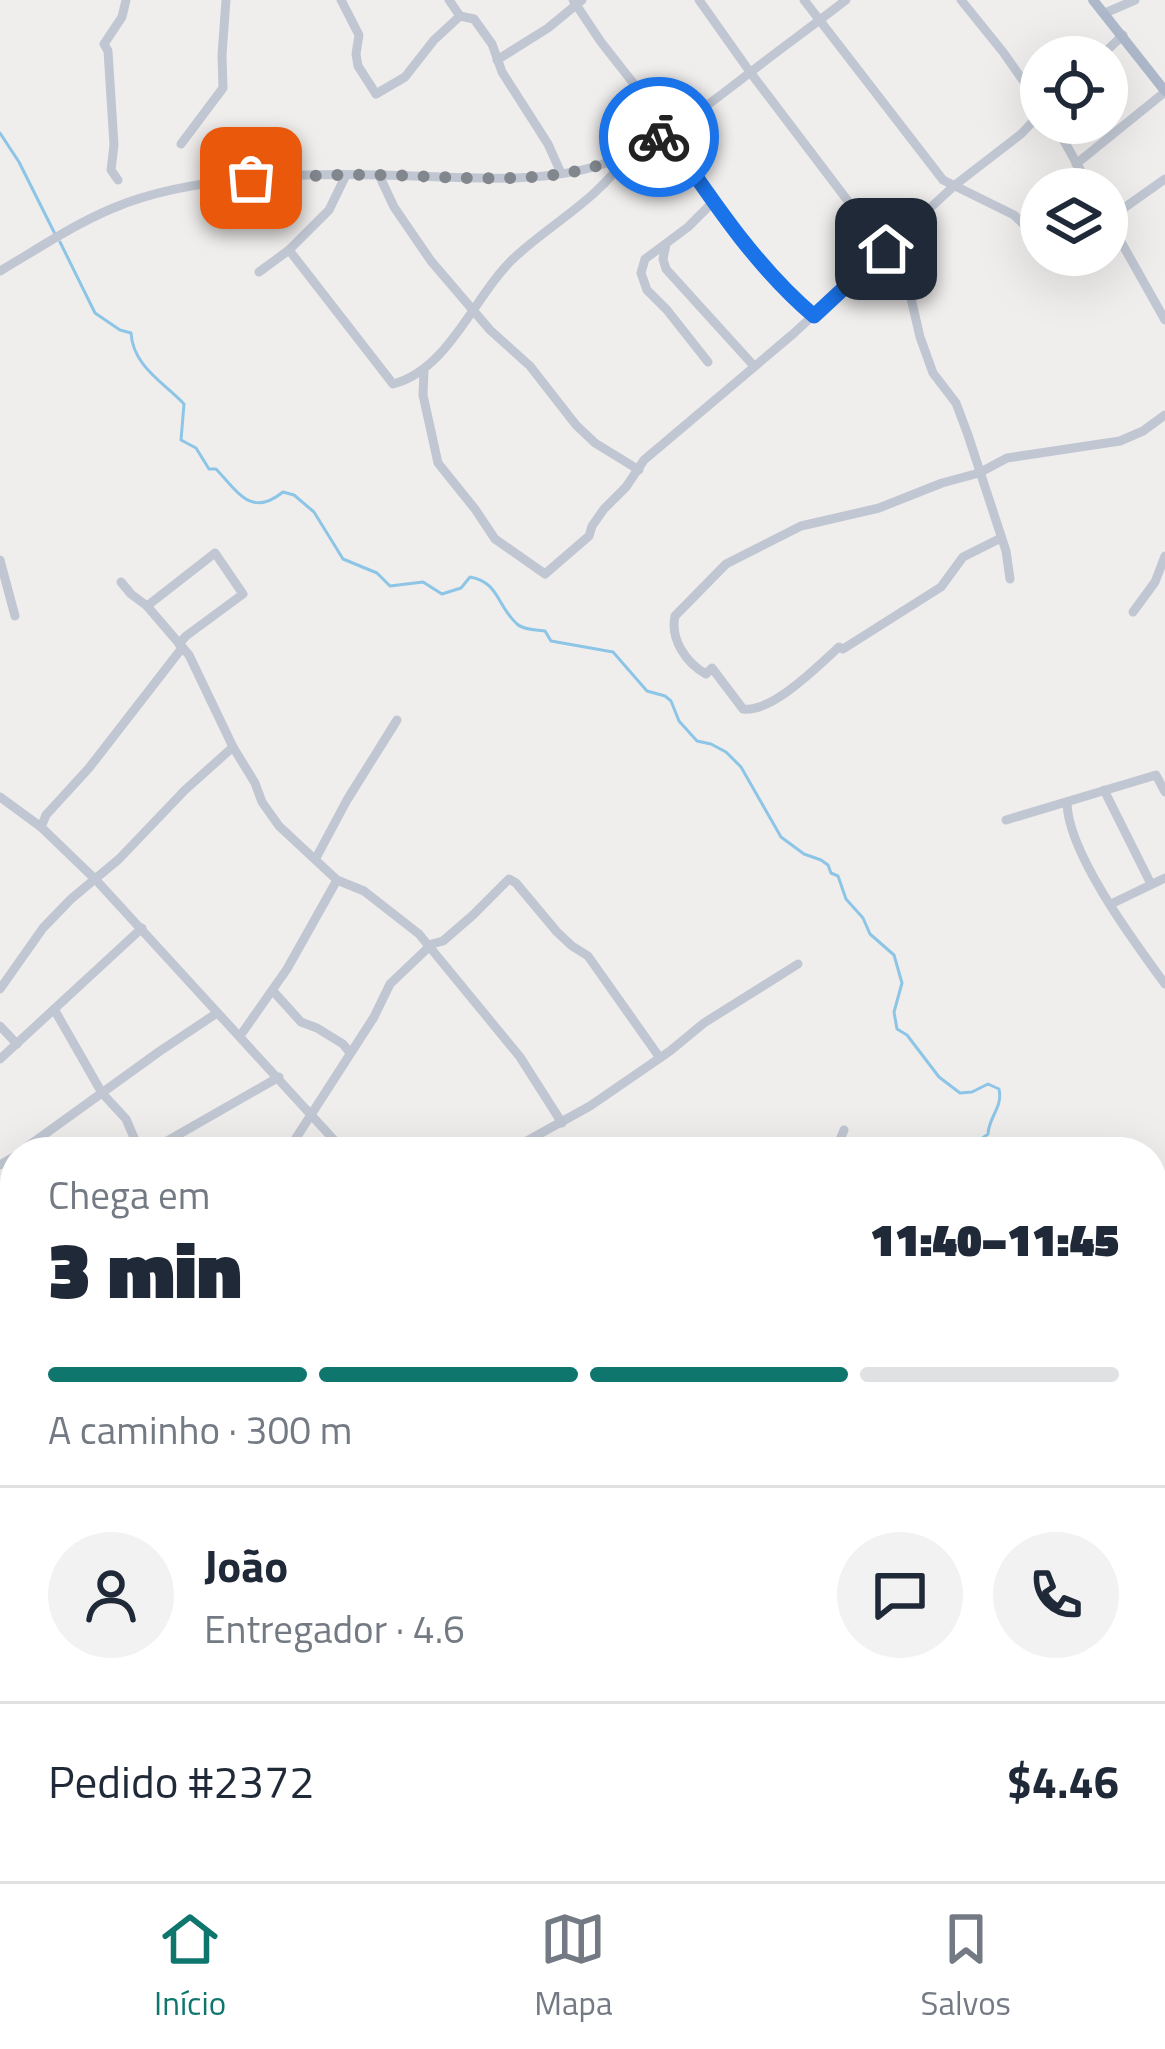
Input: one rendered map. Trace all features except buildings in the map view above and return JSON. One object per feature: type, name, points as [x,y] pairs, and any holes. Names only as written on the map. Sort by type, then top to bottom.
[{"type":"main road","points":[[1093,0],[1165,92]]},
{"type":"street","points":[[118,180],[111,170],[112,121],[104,44],[122,17],[126,0]]},
{"type":"street","points":[[181,144],[223,88],[226,0]]},
{"type":"street","points":[[341,0],[359,34],[358,66],[376,94],[405,77],[460,16]]},
{"type":"street","points":[[449,0],[460,16],[474,19],[492,44],[502,72],[561,173]]},
{"type":"street","points":[[804,0],[943,179],[1020,221]]},
{"type":"street","points":[[0,271],[110,209],[159,193],[251,178],[463,178],[561,173],[596,166],[666,133],[846,0]]},
{"type":"street","points":[[961,0],[1020,78]]},
{"type":"street","points":[[1105,13],[1135,0]]},
{"type":"street","points":[[497,60],[548,28],[577,1],[601,43],[645,98],[713,201],[792,297],[814,316]]},
{"type":"street","points":[[703,1],[750,72],[898,267],[933,373],[956,404],[1010,579]]},
{"type":"street","points":[[492,44],[509,51]]},
{"type":"street","points":[[1076,164],[1165,92]]},
{"type":"street","points":[[424,371],[423,395],[438,463],[495,539],[545,574],[590,536],[604,509],[644,460],[814,316],[955,185],[1020,135]]},
{"type":"street","points":[[1065,144],[1078,168]]},
{"type":"street","points":[[289,250],[393,384],[424,371],[514,258],[568,216],[627,155]]},
{"type":"street","points":[[259,272],[329,210],[346,175]]},
{"type":"street","points":[[379,175],[394,207],[431,260],[506,347],[530,366],[576,425],[639,470]]},
{"type":"street","points":[[1128,205],[1165,179]]},
{"type":"street","points":[[707,362],[647,290],[641,264],[713,201]]},
{"type":"street","points":[[666,243],[663,263],[671,276],[754,366]]},
{"type":"street","points":[[1128,256],[1165,320]]},
{"type":"street","points":[[1000,538],[963,556],[941,587],[843,650],[839,647],[795,685],[752,711],[743,710],[712,668],[706,674],[688,660],[673,627],[683,605],[736,558],[801,526],[879,508],[979,473],[1007,458],[1120,441],[1165,415]]},
{"type":"street","points":[[41,827],[186,636],[243,594],[215,553],[147,606]]},
{"type":"street","points":[[1133,612],[1155,582],[1165,556]]},
{"type":"street","points":[[0,560],[15,616]]},
{"type":"street","points":[[121,582],[189,656],[268,812],[338,880],[396,914],[430,947],[520,1057],[562,1123]]},
{"type":"street","points":[[316,858],[397,720]]},
{"type":"street","points":[[0,988],[44,928],[87,883],[96,880],[233,747]]},
{"type":"street","points":[[1006,820],[1156,775],[1165,792]]},
{"type":"street","points":[[1104,790],[1151,884]]},
{"type":"street","points":[[0,796],[41,827],[96,880],[332,1137]]},
{"type":"street","points":[[1067,802],[1067,816],[1082,855],[1111,904],[1160,966],[1165,984]]},
{"type":"street","points":[[1111,904],[1165,878]]},
{"type":"street","points":[[298,1137],[391,983],[509,879],[565,939],[588,956],[660,1058]]},
{"type":"street","points":[[240,1036],[273,991],[338,880]]},
{"type":"street","points":[[0,1059],[142,928]]},
{"type":"street","points":[[535,1137],[798,964]]},
{"type":"street","points":[[273,991],[301,1022],[343,1044],[350,1053]]},
{"type":"street","points":[[54,1009],[103,1093],[136,1137]]},
{"type":"street","points":[[42,1137],[218,1013]]},
{"type":"street","points":[[0,1026],[17,1044]]},
{"type":"street","points":[[171,1137],[279,1077]]},
{"type":"street","points":[[841,1137],[844,1130]]},
{"type":"waterway","points":[[0,133],[55,234]]},
{"type":"waterway","points":[[60,242],[95,313],[131,333],[143,364],[184,404],[181,440],[196,448],[209,469],[216,469],[238,493],[262,503],[283,492],[294,495],[314,512],[343,559],[377,573],[390,586],[423,582],[442,594],[461,588],[470,577],[480,580],[520,626],[545,631],[551,641],[613,652],[647,691],[671,701],[679,721],[697,741],[726,752],[741,767],[781,837],[828,865],[870,934],[894,955],[902,983],[894,1012],[897,1029],[939,1077],[960,1093],[988,1084],[999,1089],[999,1102],[984,1137]]},
{"type":"way so far","points":[[251,178],[561,173],[627,155],[659,137]]},
{"type":"route","points":[[659,137],[666,133],[758,257],[814,316],[886,249]]}]
